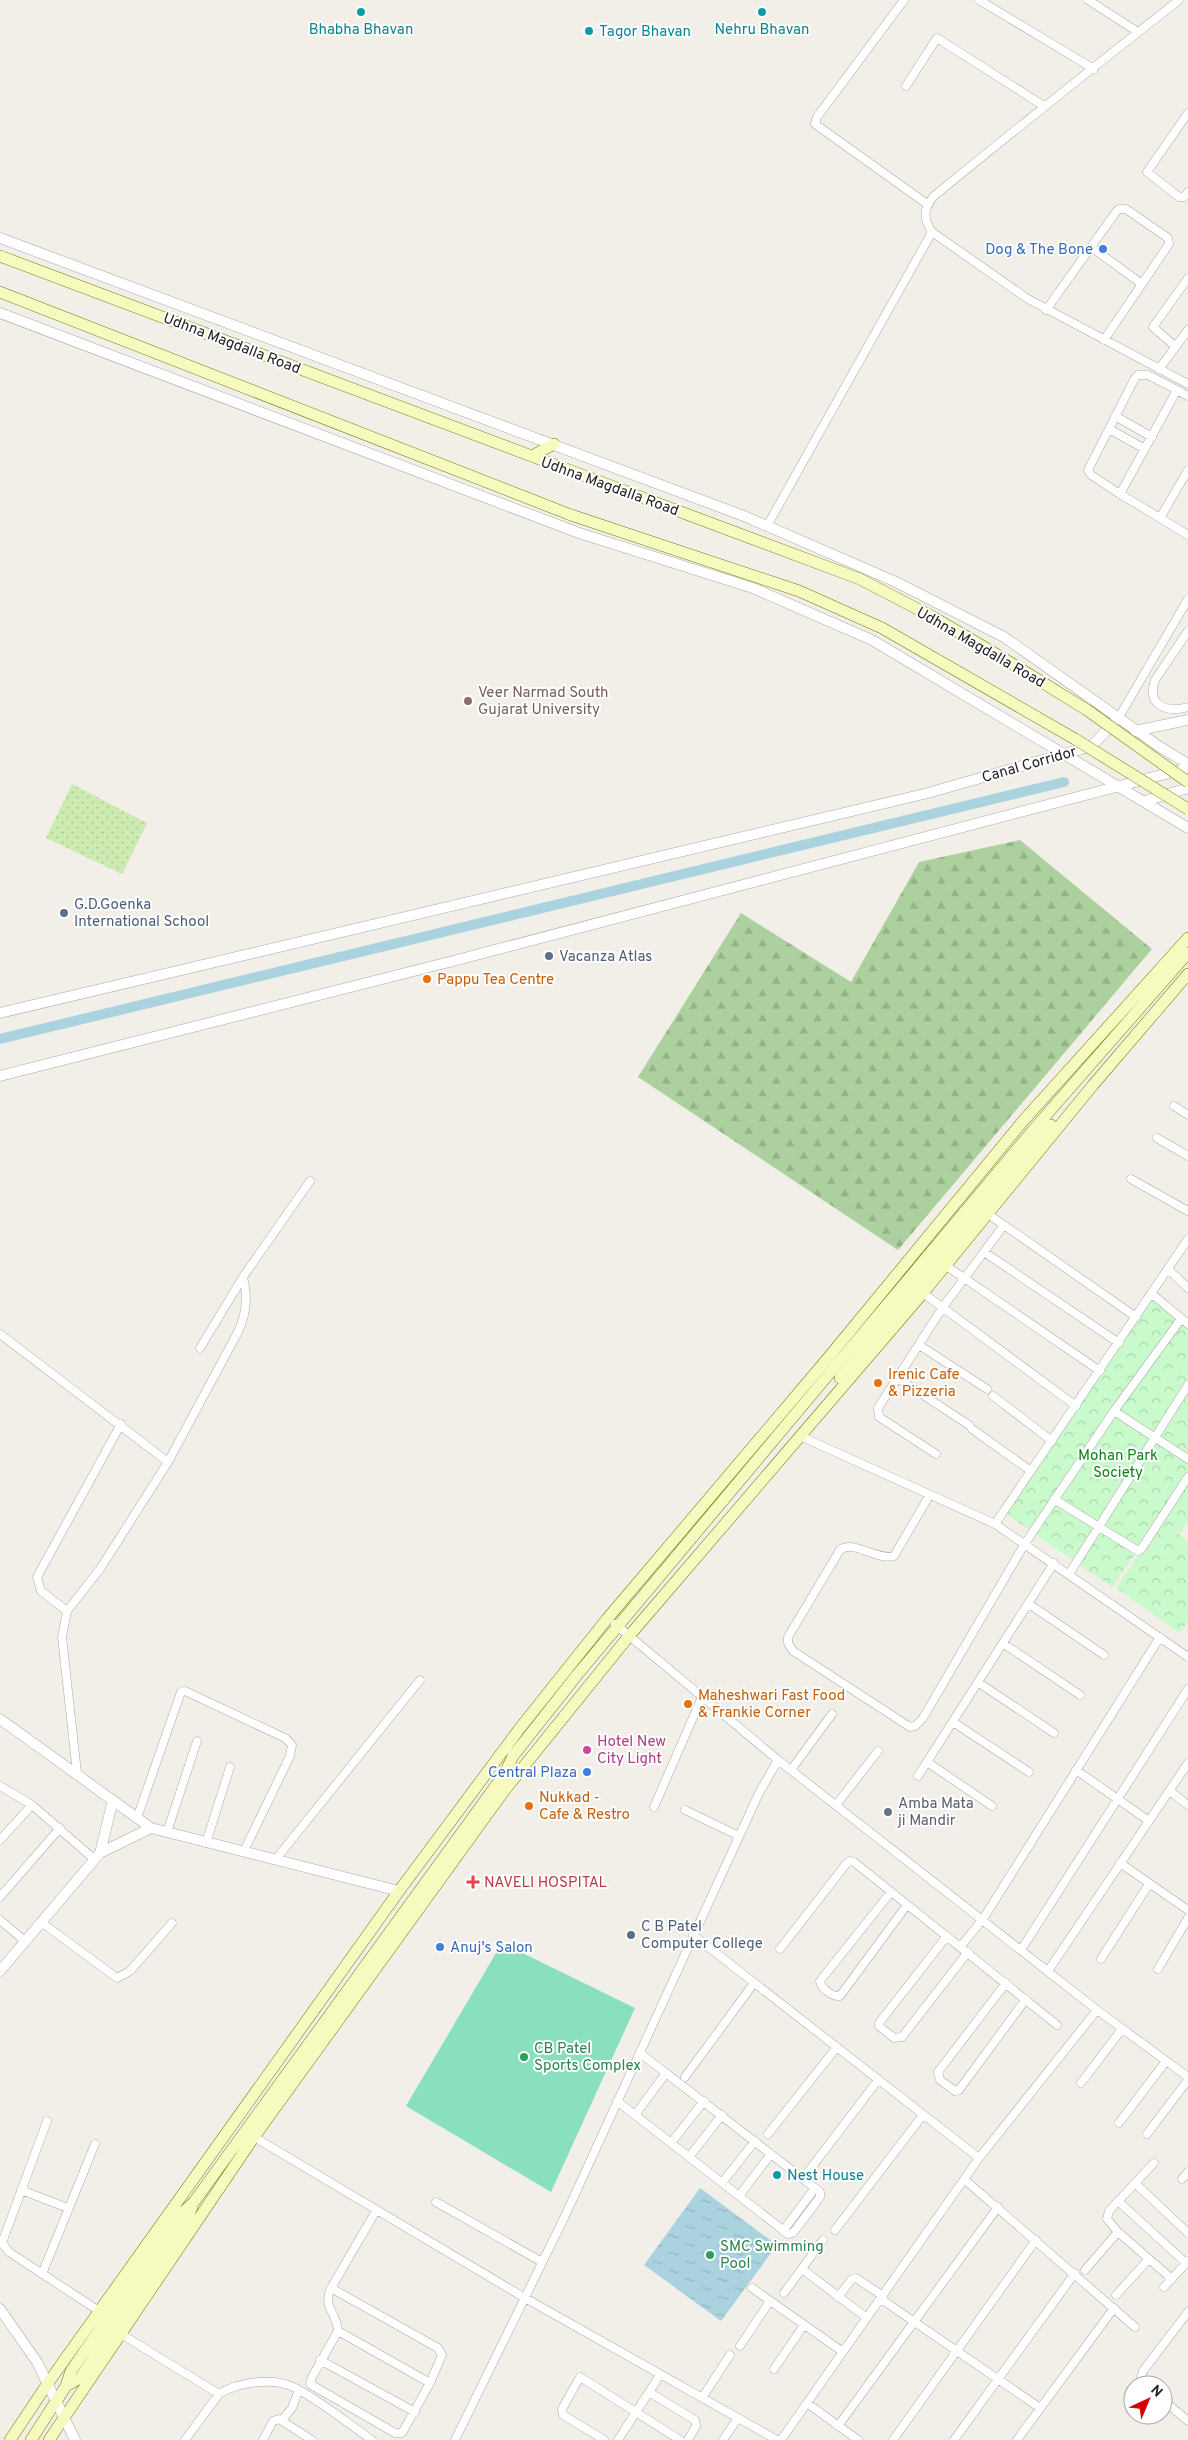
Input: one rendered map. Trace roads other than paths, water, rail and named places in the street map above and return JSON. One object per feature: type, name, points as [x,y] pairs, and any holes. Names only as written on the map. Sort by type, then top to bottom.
[{"type":"main road","name":"Udhna Magdalla Road","points":[[0,256],[860,579],[933,617],[1087,710],[1188,782]]},
{"type":"main road","points":[[0,292],[571,515],[799,591],[882,628],[1075,739],[1188,809]]},
{"type":"main road","points":[[532,456],[554,444]]},
{"type":"main road","points":[[10,2440],[48,2383],[398,1891],[517,1731],[607,1619],[831,1355],[1024,1121],[1188,938]]},
{"type":"main road","points":[[31,2440],[66,2386],[80,2378],[186,2221],[194,2202],[505,1773],[519,1762],[624,1632],[1188,953]]},
{"type":"main road","points":[[1101,1060],[1188,967]]},
{"type":"main road","points":[[49,2440],[254,2137],[504,1791],[624,1632],[800,1436],[923,1293],[1093,1084],[1188,974]]},
{"type":"street","points":[[904,0],[817,116],[815,124],[927,204]]},
{"type":"street","points":[[979,0],[1094,69]]},
{"type":"street","points":[[1088,0],[1138,32]]},
{"type":"street","points":[[1178,0],[1094,69],[1044,106],[927,204],[924,212],[926,222],[932,232],[1028,299],[1188,384]]},
{"type":"street","points":[[906,86],[937,38],[1044,106]]},
{"type":"street","points":[[1187,117],[1147,172],[1180,198],[1188,192]]},
{"type":"street","points":[[1046,310],[1116,212],[1122,208],[1168,238],[1169,244],[1104,340]]},
{"type":"street","points":[[767,526],[932,232]]},
{"type":"street","points":[[0,238],[554,444],[767,526],[896,582],[1004,637],[1188,764]]},
{"type":"street","points":[[1091,248],[1142,284]]},
{"type":"street","points":[[1176,347],[1153,327],[1188,278]]},
{"type":"street","points":[[0,313],[578,533],[753,588],[872,640],[1188,828]]},
{"type":"street","points":[[1159,369],[1188,330]]},
{"type":"street","points":[[1188,396],[1148,375],[1138,375],[1115,416],[1088,472],[1120,494],[1188,535]]},
{"type":"street","points":[[1120,494],[1177,390]]},
{"type":"street","points":[[1115,416],[1152,437]]},
{"type":"street","points":[[1109,429],[1145,449]]},
{"type":"street","points":[[1160,518],[1187,473]]},
{"type":"street","points":[[1119,717],[1188,600]]},
{"type":"street","points":[[1188,631],[1155,680],[1152,688],[1156,700],[1166,709],[1179,710],[1188,707]]},
{"type":"street","name":"Canal Corridor","points":[[0,1014],[928,793],[1092,746],[1119,717]]},
{"type":"street","points":[[1103,736],[1138,731],[1188,720]]},
{"type":"street","points":[[0,1076],[453,961],[1188,768]]},
{"type":"street","points":[[1145,801],[1188,788]]},
{"type":"street","points":[[1174,1106],[1188,1115]]},
{"type":"street","points":[[1157,1138],[1188,1156]]},
{"type":"street","points":[[1131,1179],[1188,1211]]},
{"type":"street","points":[[200,1348],[243,1277],[310,1181]]},
{"type":"street","points":[[988,1214],[1136,1317]]},
{"type":"street","points":[[936,1454],[879,1417],[878,1408],[943,1307],[1004,1225]]},
{"type":"street","points":[[995,1524],[1188,1239]]},
{"type":"street","points":[[984,1252],[1118,1343]]},
{"type":"street","points":[[945,1265],[1100,1371]]},
{"type":"street","points":[[1168,1269],[1188,1288]]},
{"type":"street","points":[[77,1773],[62,1637],[67,1611],[100,1569],[168,1462],[241,1325],[246,1295],[243,1277]]},
{"type":"street","points":[[923,1293],[1076,1406]]},
{"type":"street","points":[[1152,1294],[1188,1324]]},
{"type":"street","points":[[929,1496],[894,1556],[881,1556],[850,1546],[840,1550],[788,1637],[788,1643],[793,1651],[906,1726],[915,1726],[923,1718],[1024,1544],[1114,1411],[1181,1319]]},
{"type":"street","points":[[0,1334],[121,1424],[168,1462]]},
{"type":"street","points":[[919,1345],[987,1389]]},
{"type":"street","points":[[898,1378],[971,1427],[1031,1471]]},
{"type":"street","points":[[1069,1574],[1188,1385]]},
{"type":"street","points":[[993,1396],[1052,1441]]},
{"type":"street","points":[[1114,1411],[1188,1459]]},
{"type":"street","points":[[67,1611],[41,1591],[36,1578],[121,1424]]},
{"type":"street","points":[[800,1436],[929,1496],[995,1524],[1188,1657]]},
{"type":"street","points":[[1054,1498],[1138,1551],[1142,1548],[1188,1477]]},
{"type":"street","points":[[918,1776],[1054,1563]]},
{"type":"street","points":[[1029,1604],[1104,1655]]},
{"type":"street","points":[[607,1619],[778,1760],[1188,2079],[1147,2134]]},
{"type":"street","points":[[960,1946],[982,1919],[1160,1637]]},
{"type":"street","points":[[1004,1644],[1080,1696]]},
{"type":"street","points":[[276,1859],[420,1680]]},
{"type":"street","points":[[979,1683],[1054,1733]]},
{"type":"street","points":[[1021,1950],[1188,1689]]},
{"type":"street","points":[[137,1818],[181,1692],[185,1691],[286,1738],[292,1745],[290,1756],[244,1851]]},
{"type":"street","points":[[654,1807],[702,1697]]},
{"type":"street","points":[[791,1770],[832,1714]]},
{"type":"street","points":[[0,1719],[151,1828],[398,1891]]},
{"type":"street","points":[[953,1722],[1029,1772]]},
{"type":"street","points":[[167,1832],[197,1741]]},
{"type":"street","points":[[836,1805],[878,1751]]},
{"type":"street","points":[[455,2440],[525,2298],[618,2101],[759,1792],[778,1760]]},
{"type":"street","points":[[927,1762],[992,1806]]},
{"type":"street","points":[[1048,1971],[1188,1763]]},
{"type":"street","points":[[206,1842],[230,1767]]},
{"type":"street","points":[[1076,1770],[1149,1821]]},
{"type":"street","points":[[0,1786],[32,1805],[98,1856]]},
{"type":"street","points":[[1170,1791],[1188,1805]]},
{"type":"street","points":[[98,1856],[113,1800]]},
{"type":"street","points":[[0,1840],[32,1805]]},
{"type":"street","points":[[685,1810],[739,1836]]},
{"type":"street","points":[[0,1898],[60,1828]]},
{"type":"street","points":[[0,1971],[98,1856],[151,1828]]},
{"type":"street","points":[[780,1948],[850,1861],[854,1862],[1057,2024]]},
{"type":"street","points":[[1120,1863],[1188,1910]]},
{"type":"street","points":[[1100,1960],[1149,1884]]},
{"type":"street","points":[[891,1892],[820,1982],[823,1988],[834,1996],[840,1996],[907,1906]]},
{"type":"street","points":[[1158,1968],[1188,1918]]},
{"type":"street","points":[[0,1920],[25,1941]]},
{"type":"street","points":[[41,1922],[117,1978],[130,1971],[172,1923]]},
{"type":"street","points":[[693,1936],[980,2158]]},
{"type":"street","points":[[947,1936],[878,2023],[879,2026],[894,2038],[902,2037],[968,1952]]},
{"type":"street","points":[[685,2077],[754,1983]]},
{"type":"street","points":[[1006,1983],[938,2072],[940,2080],[955,2091],[959,2090],[1026,1999]]},
{"type":"street","points":[[254,2137],[525,2298],[779,2440],[980,2158],[1097,2010]]},
{"type":"street","points":[[1082,2082],[1122,2029]]},
{"type":"street","points":[[768,2134],[837,2047]]},
{"type":"street","points":[[618,2101],[788,2234],[793,2233],[820,2197],[820,2192],[815,2188],[640,2053]]},
{"type":"street","points":[[1119,2124],[1166,2061]]},
{"type":"street","points":[[634,2115],[666,2073]]},
{"type":"street","points":[[808,2172],[878,2080]]},
{"type":"street","points":[[671,2143],[704,2101]]},
{"type":"street","points":[[835,2230],[923,2114]]},
{"type":"street","points":[[689,2157],[722,2115]]},
{"type":"street","points":[[48,2121],[2,2242],[9,2252],[99,2311]]},
{"type":"street","points":[[722,2183],[755,2141]]},
{"type":"street","points":[[42,2274],[95,2144]]},
{"type":"street","points":[[739,2196],[771,2154]]},
{"type":"street","points":[[1154,2163],[1107,2215],[1109,2223],[1118,2232],[1172,2279]]},
{"type":"street","points":[[1182,2179],[1188,2172]]},
{"type":"street","points":[[965,2180],[1075,2273],[1135,2327]]},
{"type":"street","points":[[1135,2183],[1188,2233]]},
{"type":"street","points":[[21,2190],[68,2208]]},
{"type":"street","points":[[1118,2201],[1187,2262],[1164,2288]]},
{"type":"street","points":[[436,2202],[542,2262]]},
{"type":"street","points":[[838,2426],[998,2208]]},
{"type":"street","points":[[376,2210],[331,2288],[327,2299],[338,2331],[430,2383]]},
{"type":"street","points":[[1085,2270],[1118,2232]]},
{"type":"street","points":[[784,2293],[823,2240]]},
{"type":"street","points":[[893,2440],[1036,2240]]},
{"type":"street","points":[[1116,2295],[1148,2259]]},
{"type":"street","points":[[802,2269],[867,2318]]},
{"type":"street","points":[[954,2440],[1075,2273]]},
{"type":"street","points":[[838,2297],[852,2279],[856,2278],[956,2352],[1040,2408]]},
{"type":"street","points":[[331,2288],[441,2351],[442,2358],[430,2383],[405,2429],[399,2434],[312,2386],[310,2381],[320,2360],[338,2331]]},
{"type":"street","points":[[752,2288],[843,2352]]},
{"type":"street","points":[[740,2346],[770,2301]]},
{"type":"street","points":[[1017,2440],[1114,2308]]},
{"type":"street","points":[[1142,2375],[1143,2371],[1188,2312]]},
{"type":"street","points":[[2,2315],[37,2362],[63,2419],[75,2440]]},
{"type":"street","points":[[774,2369],[804,2325]]},
{"type":"street","points":[[121,2334],[219,2394]]},
{"type":"street","points":[[702,2398],[730,2355]]},
{"type":"street","points":[[320,2360],[415,2412]]},
{"type":"street","points":[[618,2440],[660,2375]]},
{"type":"street","points":[[604,2440],[563,2415],[562,2409],[580,2377],[680,2440]]},
{"type":"street","points":[[185,2440],[219,2394],[237,2384],[250,2383],[284,2384],[298,2390],[372,2440]]},
{"type":"street","points":[[282,2420],[292,2408],[298,2390]]},
{"type":"street","points":[[649,2392],[695,2420],[696,2426],[688,2440]]},
{"type":"street","points":[[807,2403],[858,2440]]},
{"type":"street","points":[[1173,2408],[1188,2421]]},
{"type":"street","points":[[723,2440],[738,2418]]},
{"type":"street","points":[[263,2440],[273,2420],[282,2420],[312,2440]]},
{"type":"water","name":"SMC Swimming Pool","points":[[700,2188],[777,2245],[721,2321],[644,2265]]},
{"type":"waterway","points":[[0,1039],[1064,782]]},
{"type":"place","name":"Bhabha Bhavan","points":[[361,12]]},
{"type":"place","name":"Nehru Bhavan","points":[[762,12]]},
{"type":"place","name":"Tagor Bhavan","points":[[589,31]]},
{"type":"place","name":"Dog & The Bone","points":[[1103,249]]},
{"type":"place","name":"Veer Narmad South Gujarat University","points":[[468,701]]},
{"type":"place","name":"G.D.Goenka International School","points":[[64,913]]},
{"type":"place","name":"Vacanza Atlas","points":[[549,956]]},
{"type":"place","name":"Pappu Tea Centre","points":[[427,979]]},
{"type":"place","name":"Irenic Cafe & Pizzeria","points":[[878,1383]]},
{"type":"place","name":"Maheshwari Fast Food & Frankie Corner","points":[[688,1704]]},
{"type":"place","name":"Hotel New City Light","points":[[587,1750]]},
{"type":"place","name":"Central Plaza","points":[[587,1772]]},
{"type":"place","name":"Nukkad - Cafe & Restro","points":[[529,1806]]},
{"type":"place","name":"Amba Mata ji Mandir","points":[[888,1812]]},
{"type":"place","name":"NAVELI HOSPITAL","points":[[473,1882]]},
{"type":"place","name":"C B Patel Computer College","points":[[631,1935]]},
{"type":"place","name":"Anuj's Salon","points":[[440,1947]]},
{"type":"place","name":"CB Patel Sports Complex","points":[[524,2057]]},
{"type":"place","name":"Nest House","points":[[777,2175]]},
{"type":"place","name":"SMC Swimming Pool","points":[[710,2255]]},
{"type":"park label","name":"Mohan Park Society","points":[[1118,1464]]}]
